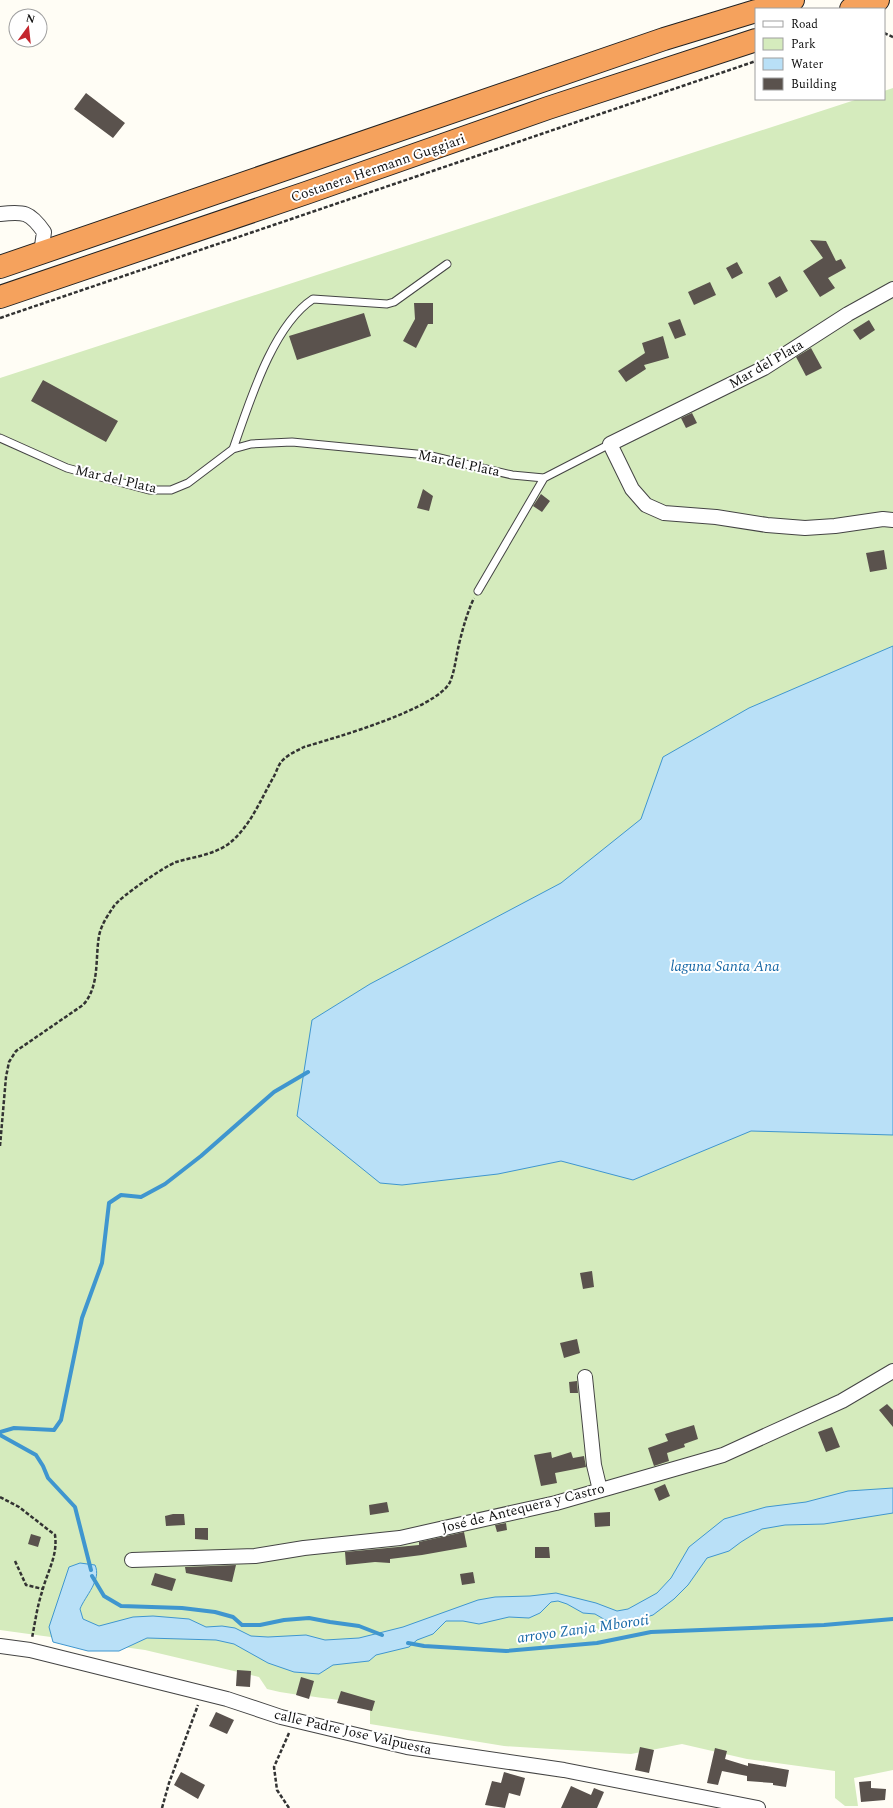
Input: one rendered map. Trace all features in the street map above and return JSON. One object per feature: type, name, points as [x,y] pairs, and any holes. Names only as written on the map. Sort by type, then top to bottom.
[{"type":"highway","points":[[767,8],[794,0]]},
{"type":"highway","points":[[854,8],[878,0]]},
{"type":"highway","points":[[886,0],[893,6]]},
{"type":"highway","name":"Costanera Hermann Guggiari","points":[[0,267],[664,39],[755,11]]},
{"type":"highway","name":"Costanera Hermann Guggiari","points":[[2,299],[548,108],[755,40]]},
{"type":"street","points":[[0,214],[18,212],[34,218],[44,232],[41,253]]},
{"type":"street","name":"Mar del Plata","points":[[610,444],[764,368],[848,314],[893,289]]},
{"type":"street","points":[[610,444],[632,490],[646,505],[664,513],[716,517],[767,525],[805,528],[836,526],[884,519],[893,520]]},
{"type":"street","name":"José de Antequera y Castro","points":[[132,1560],[255,1556],[304,1548],[400,1538],[556,1503],[723,1455],[842,1401],[893,1371]]},
{"type":"street","points":[[585,1377],[594,1465],[600,1490]]},
{"type":"street","name":"calle Padre Jose Valpuesta","points":[[0,1646],[30,1650],[227,1699],[296,1720],[407,1747],[564,1770],[758,1808]]},
{"type":"lane","points":[[233,449],[260,374],[282,334],[304,305],[313,299],[387,304],[394,302],[447,264]]},
{"type":"lane","name":"Mar del Plata","points":[[0,438],[67,468],[149,490],[172,490],[188,483],[233,449],[251,444],[292,442],[427,455],[512,475],[544,478],[610,444]]},
{"type":"lane","points":[[478,591],[544,478]]},
{"type":"path","points":[[0,318],[755,61]]},
{"type":"path","points":[[0,1146],[6,1077],[9,1062],[16,1051],[83,1005],[89,998],[95,980],[99,935],[106,918],[116,904],[161,870],[174,863],[214,852],[227,845],[239,835],[251,817],[282,762],[292,753],[304,747],[392,718],[435,697],[448,685],[454,670],[468,611],[478,591]]},
{"type":"path","points":[[0,1497],[19,1507],[55,1535],[57,1546],[55,1556],[47,1572],[30,1650]]},
{"type":"path","points":[[15,1561],[26,1585],[43,1589]]},
{"type":"path","points":[[162,1808],[169,1783],[202,1693]]},
{"type":"path","points":[[288,1808],[277,1790],[274,1767],[296,1720]]},
{"type":"green space","points":[[893,88],[893,1770],[854,1778],[858,1806],[845,1806],[835,1798],[835,1771],[747,1759],[682,1744],[631,1754],[504,1746],[370,1724],[370,1708],[345,1701],[267,1689],[259,1677],[145,1650],[0,1630],[0,378],[855,100],[885,100],[885,91]]},
{"type":"water","name":"laguna Santa Ana","points":[[893,646],[893,1135],[751,1131],[633,1180],[561,1161],[498,1174],[402,1185],[380,1183],[297,1116],[312,1020],[370,984],[561,883],[641,819],[663,757],[749,708]]},
{"type":"water","points":[[893,1488],[893,1513],[824,1524],[785,1525],[762,1529],[729,1551],[707,1558],[688,1585],[674,1599],[653,1615],[621,1625],[614,1625],[595,1614],[583,1613],[558,1601],[551,1602],[540,1613],[529,1618],[509,1617],[479,1624],[463,1621],[446,1621],[433,1634],[417,1640],[409,1647],[376,1655],[369,1661],[333,1665],[319,1674],[294,1672],[268,1663],[234,1644],[216,1640],[147,1638],[119,1651],[88,1651],[53,1642],[49,1627],[69,1567],[80,1563],[95,1565],[97,1571],[95,1582],[80,1609],[83,1619],[99,1626],[133,1617],[153,1616],[189,1619],[206,1627],[222,1626],[235,1628],[251,1636],[268,1637],[306,1635],[325,1640],[359,1638],[403,1627],[478,1600],[495,1597],[530,1596],[556,1593],[596,1603],[617,1611],[628,1609],[657,1593],[671,1578],[689,1547],[724,1519],[766,1507],[806,1502],[848,1491]]},
{"type":"building","points":[[86,93],[125,123],[113,138],[74,109]]},
{"type":"building","points":[[810,240],[826,241],[836,261],[841,259],[846,268],[828,278],[835,288],[820,297],[803,271],[823,258]]},
{"type":"building","points":[[737,262],[743,273],[732,279],[726,268]]},
{"type":"building","points":[[780,276],[788,291],[776,298],[768,283]]},
{"type":"building","points":[[710,282],[716,295],[694,305],[688,292]]},
{"type":"building","points":[[414,303],[433,303],[433,324],[428,324],[416,348],[403,341],[415,319]]},
{"type":"building","points":[[364,313],[371,336],[297,360],[289,336]]},
{"type":"building","points":[[680,319],[686,335],[675,339],[668,323]]},
{"type":"building","points":[[869,320],[875,330],[860,340],[853,330]]},
{"type":"building","points":[[663,336],[669,358],[644,365],[646,369],[626,382],[618,371],[645,353],[642,343]]},
{"type":"building","points":[[811,348],[822,368],[806,376],[796,357]]},
{"type":"building","points":[[43,380],[118,421],[106,442],[31,401]]},
{"type":"building","points":[[692,413],[697,423],[686,428],[681,418]]},
{"type":"building","points":[[423,489],[433,496],[429,511],[417,508]]},
{"type":"building","points":[[541,494],[550,501],[542,512],[533,506]]},
{"type":"building","points":[[884,550],[887,569],[870,572],[866,553]]},
{"type":"building","points":[[592,1271],[594,1287],[583,1289],[580,1273]]},
{"type":"building","points":[[577,1339],[580,1353],[564,1358],[560,1343]]},
{"type":"building","points":[[577,1381],[578,1393],[570,1393],[569,1382]]},
{"type":"building","points":[[887,1404],[893,1410],[893,1427],[879,1410]]},
{"type":"building","points":[[694,1425],[698,1439],[684,1444],[685,1447],[667,1453],[669,1461],[654,1466],[648,1448],[668,1441],[665,1434]]},
{"type":"building","points":[[832,1427],[840,1447],[826,1452],[818,1432]]},
{"type":"building","points":[[551,1452],[552,1458],[571,1452],[573,1458],[584,1456],[586,1467],[555,1473],[557,1483],[541,1486],[534,1455]]},
{"type":"building","points":[[665,1484],[670,1496],[659,1501],[654,1489]]},
{"type":"building","points":[[387,1502],[389,1512],[370,1515],[369,1505]]},
{"type":"building","points":[[610,1512],[610,1526],[595,1527],[594,1513]]},
{"type":"building","points":[[184,1514],[185,1525],[166,1526],[165,1516]]},
{"type":"building","points":[[506,1523],[507,1530],[497,1532],[495,1525]]},
{"type":"building","points":[[195,1528],[208,1528],[208,1540],[195,1539]]},
{"type":"building","points":[[464,1532],[467,1547],[390,1559],[390,1563],[375,1562],[346,1565],[345,1552],[419,1545],[419,1542]]},
{"type":"building","points":[[31,1534],[41,1537],[38,1547],[28,1544]]},
{"type":"building","points":[[535,1547],[549,1547],[550,1558],[535,1558]]},
{"type":"building","points":[[236,1565],[232,1582],[186,1573],[185,1567]]},
{"type":"building","points":[[473,1572],[475,1583],[462,1585],[460,1574]]},
{"type":"building","points":[[155,1573],[176,1579],[172,1591],[151,1585]]},
{"type":"building","points":[[237,1670],[251,1671],[250,1687],[236,1686]]},
{"type":"building","points":[[301,1677],[314,1681],[309,1699],[296,1695]]},
{"type":"building","points":[[341,1691],[375,1701],[372,1711],[337,1703]]},
{"type":"building","points":[[216,1712],[234,1720],[227,1734],[209,1726]]},
{"type":"building","points":[[640,1747],[654,1750],[649,1773],[635,1770]]},
{"type":"building","points":[[715,1748],[727,1751],[725,1759],[748,1766],[748,1763],[789,1770],[786,1787],[773,1785],[773,1783],[747,1781],[747,1776],[722,1771],[718,1785],[707,1783]]},
{"type":"building","points":[[181,1772],[205,1785],[198,1799],[174,1785]]},
{"type":"building","points":[[504,1772],[525,1778],[520,1796],[509,1793],[505,1808],[485,1805],[492,1781],[501,1783]]},
{"type":"building","points":[[871,1781],[871,1788],[886,1789],[885,1800],[861,1802],[859,1782]]},
{"type":"building","points":[[571,1786],[591,1795],[594,1788],[604,1792],[597,1808],[561,1808]]},
{"type":"waterway","points":[[0,1432],[14,1428],[54,1430],[61,1420],[82,1318],[102,1263],[109,1203],[121,1195],[141,1197],[165,1184],[201,1156],[274,1092],[308,1072]]},
{"type":"waterway","name":"arroyo Zanja Mboroti","points":[[0,1435],[36,1455],[48,1478],[75,1507],[91,1570]]},
{"type":"waterway","name":"arroyo Zanja Mboroti","points":[[92,1576],[104,1596],[121,1606],[182,1608],[215,1612],[233,1617],[242,1625],[260,1625],[284,1620],[309,1618],[359,1626],[382,1635]]},
{"type":"waterway","name":"arroyo Zanja Mboroti","points":[[408,1643],[424,1646],[506,1651],[597,1643],[651,1632],[824,1625],[893,1619]]}]
